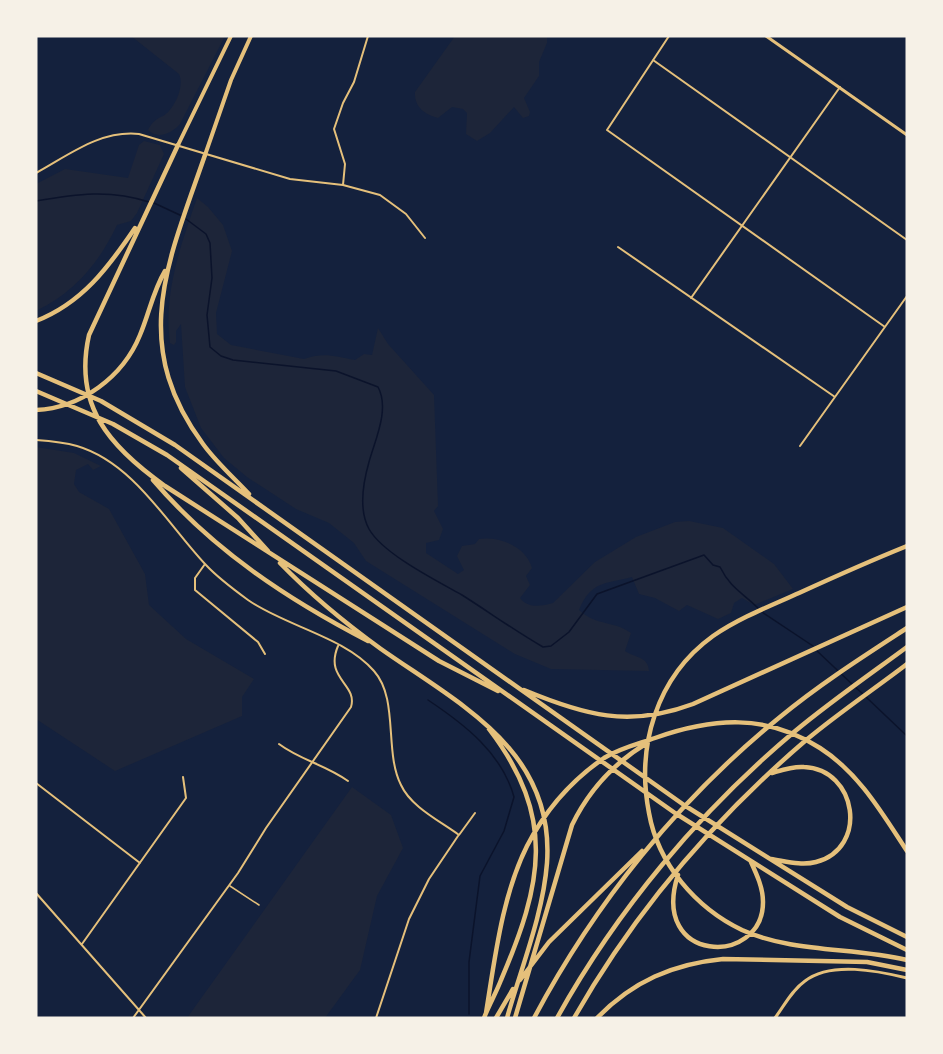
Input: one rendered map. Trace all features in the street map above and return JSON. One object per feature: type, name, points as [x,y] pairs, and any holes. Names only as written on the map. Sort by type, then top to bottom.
[{"type":"highway","points":[[178,145],[93,324],[87,347],[85,375],[97,418],[119,449],[148,474],[439,662],[512,698]]},
{"type":"highway","points":[[36,410],[75,401],[96,389],[115,373],[134,347],[157,284],[166,268],[205,155]]},
{"type":"highway","points":[[36,321],[74,301],[94,283],[117,255],[143,216]]},
{"type":"highway","points":[[166,268],[160,335],[163,358],[173,392],[184,416],[203,445],[260,505]]},
{"type":"highway","points":[[36,373],[93,398],[139,423],[260,505],[666,793],[847,907],[907,937]]},
{"type":"highway","points":[[36,391],[113,424],[167,455],[640,790],[840,917],[907,950]]},
{"type":"highway","points":[[167,455],[238,519],[317,598],[381,648],[480,717],[502,738],[520,762],[538,800],[546,835],[547,861],[543,890],[507,1018]]},
{"type":"highway","points":[[148,474],[174,504],[240,564],[285,595],[381,648]]},
{"type":"highway","points":[[907,546],[743,618],[697,650],[675,675],[659,703],[651,723],[645,754],[643,784],[651,823],[662,852],[687,889],[712,912],[740,929],[760,937],[789,944],[860,951],[907,960]]},
{"type":"highway","points":[[516,687],[581,712],[634,718],[681,709],[907,607]]},
{"type":"highway","points":[[534,1018],[581,938],[613,892],[659,835],[711,778],[809,694],[907,628]]},
{"type":"highway","points":[[557,1018],[615,926],[671,855],[733,788],[823,709],[907,647]]},
{"type":"highway","points":[[574,1018],[632,929],[681,864],[743,798],[831,720],[907,664]]},
{"type":"highway","points":[[480,717],[509,757],[523,786],[532,813],[537,861],[532,894],[524,922],[485,1015]]},
{"type":"highway","points":[[485,1015],[518,866],[544,819],[571,786],[613,753],[686,727],[730,721],[768,726],[796,735],[819,747],[853,774],[907,851]]},
{"type":"highway","points":[[515,1018],[565,846],[582,805],[617,765],[640,748],[666,734]]},
{"type":"highway","points":[[768,858],[801,864],[823,860],[843,844],[850,828],[851,813],[843,788],[821,771],[804,766],[769,774]]},
{"type":"highway","points":[[497,1017],[522,976],[572,919],[659,835]]},
{"type":"highway","points":[[681,864],[672,897],[672,911],[678,924],[697,943],[722,947],[746,937],[760,918],[763,892],[751,862]]},
{"type":"highway","points":[[597,1018],[610,1005],[641,982],[679,966],[701,961],[723,959],[846,961],[885,964],[907,970]]},
{"type":"main road","points":[[178,145],[231,36]]},
{"type":"main road","points":[[205,155],[231,80],[250,36]]},
{"type":"main road","points":[[766,36],[907,135]]},
{"type":"main road","points":[[775,1018],[794,991],[812,976],[828,972],[868,971],[907,978]]},
{"type":"street","points":[[343,185],[345,164],[334,129],[343,103],[354,82],[368,36]]},
{"type":"street","points":[[669,36],[607,130],[885,327]]},
{"type":"street","points":[[653,60],[907,240]]},
{"type":"street","points":[[691,298],[840,87]]},
{"type":"street","points":[[36,173],[94,141],[113,134],[139,134],[290,179],[343,185],[380,195],[394,203],[425,238]]},
{"type":"street","points":[[618,247],[835,397]]},
{"type":"street","points":[[800,446],[907,296]]},
{"type":"street","points":[[36,440],[78,446],[113,466],[145,491],[205,564],[249,601],[358,656],[376,672],[385,691],[395,770],[401,787],[411,800],[459,835]]},
{"type":"street","points":[[205,564],[195,578],[195,590],[258,642],[265,654]]},
{"type":"street","points":[[133,1018],[229,885],[352,702],[348,690],[334,667],[333,657],[338,646]]},
{"type":"street","points":[[279,744],[292,754],[348,781]]},
{"type":"street","points":[[82,944],[186,798],[183,777]]},
{"type":"street","points":[[36,783],[140,863]]},
{"type":"street","points":[[376,1018],[409,919],[429,879],[475,813]]},
{"type":"street","points":[[36,893],[146,1018]]},
{"type":"lane","points":[[229,885],[259,905]]},
{"type":"shaded area","points":[[131,36],[225,36],[180,124],[165,134],[156,135],[148,130],[153,122],[166,114],[175,103],[180,88],[179,74]]},
{"type":"shaded area","points":[[455,36],[547,36],[547,43],[539,62],[539,76],[524,98],[530,112],[529,116],[523,118],[514,107],[490,133],[477,141],[466,134],[467,113],[463,109],[452,107],[438,118],[421,110],[416,102],[415,92]]},
{"type":"shaded area","points":[[144,141],[160,145],[164,154],[137,213],[131,221],[117,225],[94,264],[74,285],[63,295],[36,311],[36,184],[65,169],[128,178],[139,145]]},
{"type":"shaded area","points":[[197,198],[223,225],[232,251],[216,313],[217,334],[231,345],[304,359],[323,355],[355,360],[364,354],[372,355],[378,328],[388,344],[434,395],[438,506],[434,511],[443,529],[439,540],[426,543],[426,553],[458,574],[464,570],[457,556],[462,546],[475,544],[479,539],[487,538],[503,541],[518,548],[529,560],[532,568],[526,576],[530,585],[520,598],[531,605],[549,604],[553,603],[595,562],[636,537],[675,522],[689,521],[723,528],[774,564],[793,589],[754,605],[742,598],[734,603],[731,613],[718,619],[687,605],[679,611],[655,598],[639,594],[632,577],[600,585],[589,594],[579,610],[592,619],[631,633],[625,651],[644,660],[649,671],[551,669],[515,654],[366,561],[354,543],[329,523],[296,509],[247,477],[224,458],[201,428],[185,387],[181,324],[176,331],[174,345],[170,343],[168,325],[175,269]]},
{"type":"shaded area","points":[[36,447],[74,453],[101,466],[93,470],[88,464],[76,470],[74,484],[79,492],[109,509],[145,574],[149,605],[186,639],[254,679],[242,697],[242,716],[115,771],[36,719]]},
{"type":"shaded area","points":[[352,787],[391,815],[403,848],[377,896],[360,970],[325,1018],[187,1018]]},
{"type":"waterway","points":[[36,201],[65,196],[107,194],[149,202]]},
{"type":"waterway","points":[[154,203],[182,216]]},
{"type":"waterway","points":[[186,219],[206,234],[210,243],[212,278],[207,315],[210,347],[221,356],[233,360],[336,371],[378,387],[382,415],[365,479],[363,505],[369,529],[386,548],[398,557],[543,647],[551,646],[569,632],[597,594],[704,555],[713,565],[720,567],[733,585],[759,609]]},
{"type":"waterway","points":[[762,612],[813,646]]},
{"type":"waterway","points":[[816,650],[852,684]]},
{"type":"waterway","points":[[855,687],[863,694]]},
{"type":"waterway","points":[[866,697],[907,736]]},
{"type":"waterway","points":[[428,700],[455,719],[491,753],[501,767],[514,797],[504,831],[480,876],[469,962],[469,1014]]}]
